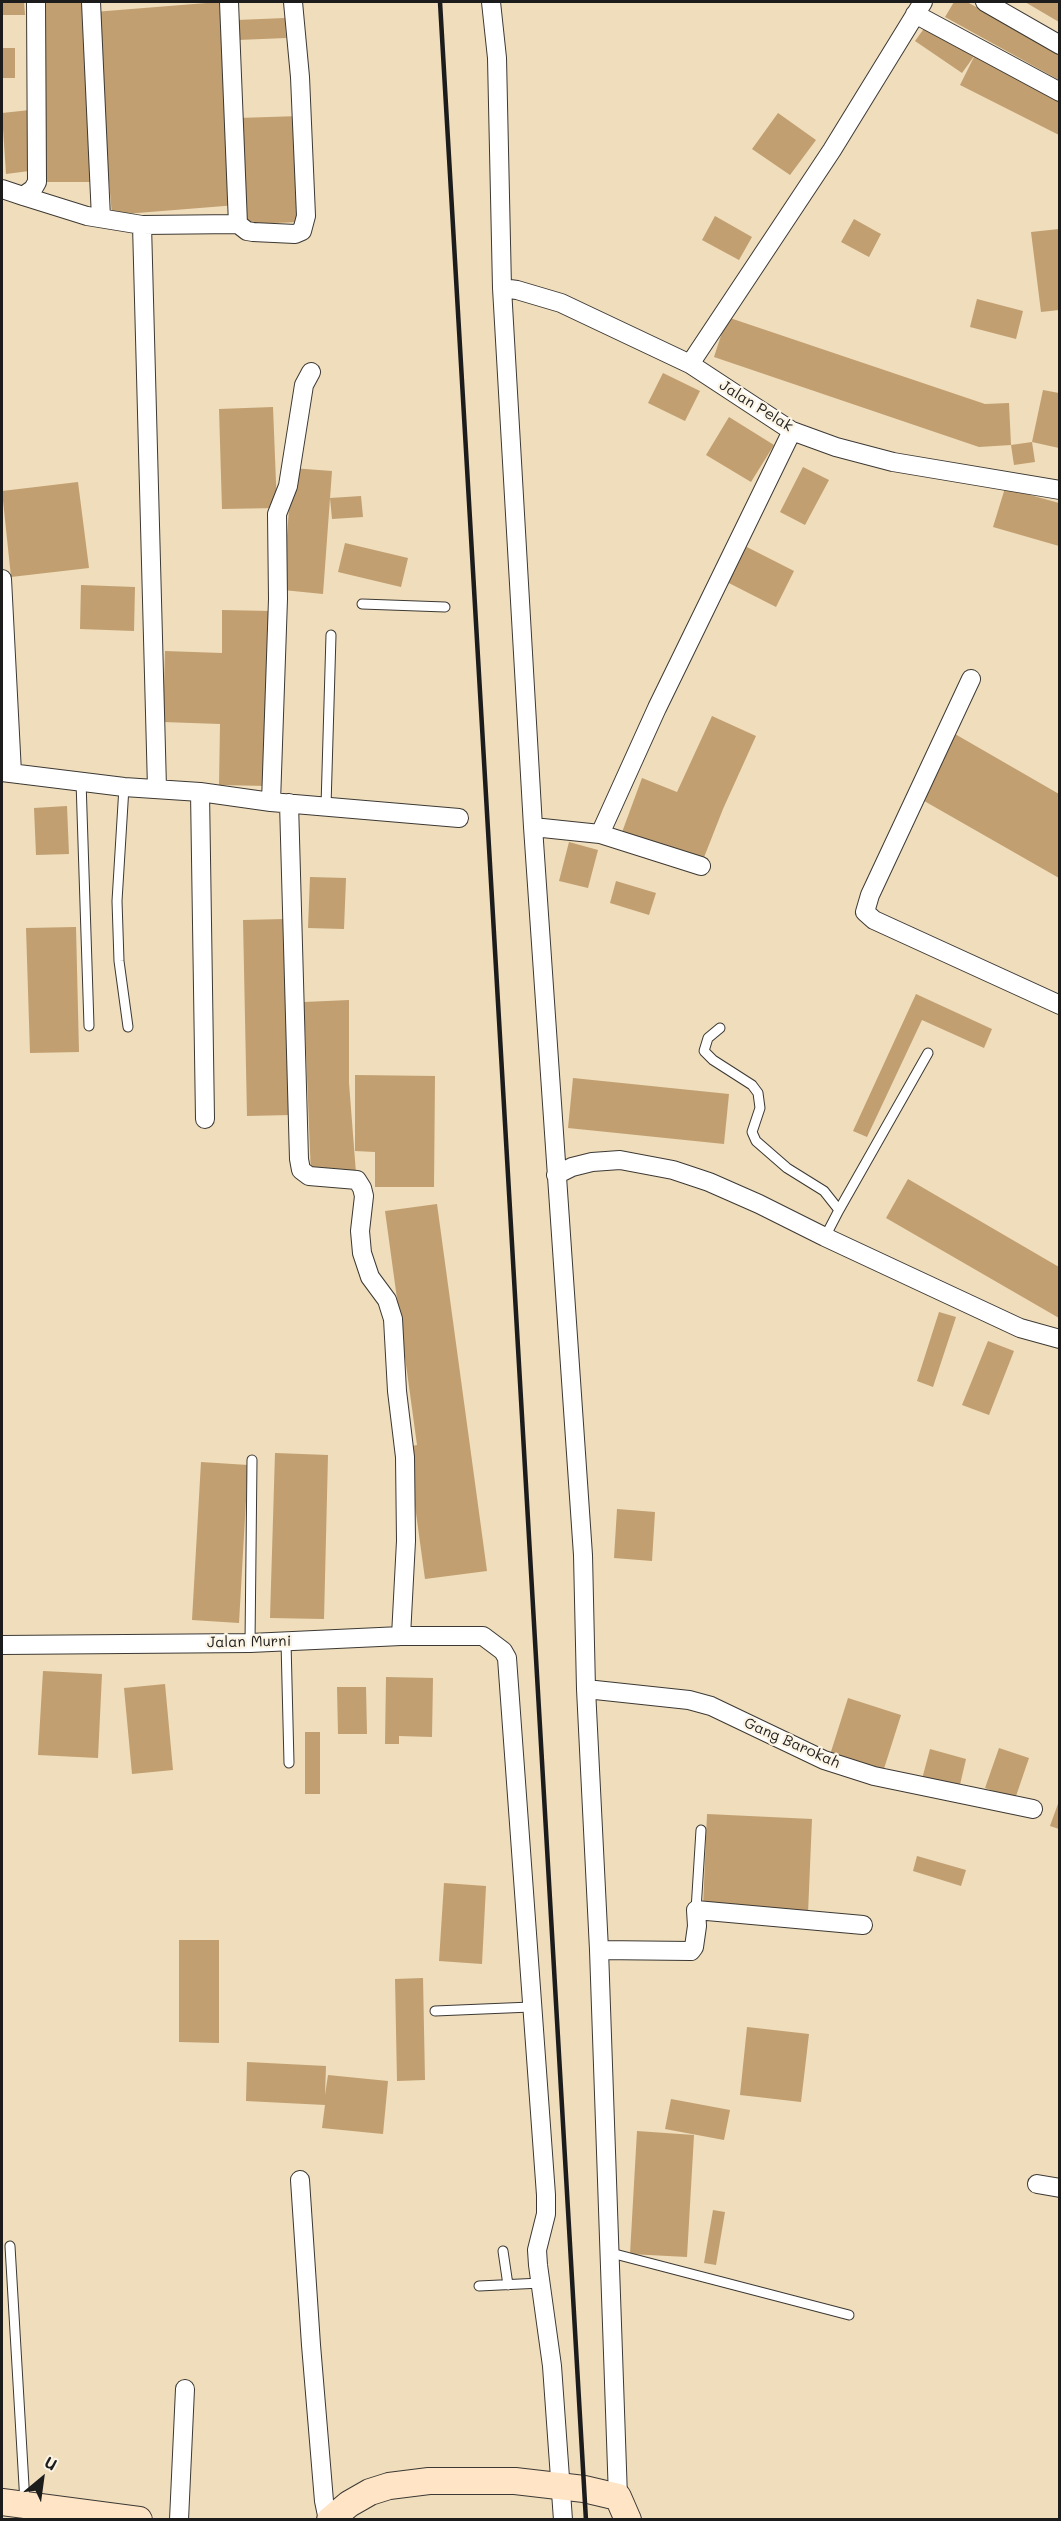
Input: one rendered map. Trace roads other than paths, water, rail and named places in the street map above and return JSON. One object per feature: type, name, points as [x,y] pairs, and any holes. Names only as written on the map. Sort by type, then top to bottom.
[{"type":"main road","points":[[329,2520],[349,2504],[370,2492],[389,2486],[429,2481],[515,2481],[584,2489],[623,2508]]},
{"type":"main road","points":[[13,2503],[89,2516],[138,2520]]},
{"type":"street","points":[[23,196],[36,186],[38,168],[36,2]]},
{"type":"street","points":[[92,2],[101,218]]},
{"type":"street","points":[[229,2],[238,224]]},
{"type":"street","points":[[2,189],[59,208],[142,225],[238,224],[247,231],[295,234],[302,231],[306,216],[300,77],[293,2]]},
{"type":"street","points":[[491,2],[497,58],[501,288],[533,827],[583,1555],[586,1689],[623,2508]]},
{"type":"street","points":[[985,2],[1059,45]]},
{"type":"street","points":[[690,364],[831,150],[919,8],[1059,92]]},
{"type":"street","points":[[142,225],[157,788]]},
{"type":"street","name":"Jalan Pelak","points":[[501,288],[517,290],[561,303],[690,364],[792,431],[836,447],[893,462],[1059,490]]},
{"type":"street","points":[[311,372],[304,385],[288,486],[277,514],[280,803],[298,1158],[301,1170],[309,1176],[357,1180],[362,1188],[364,1196],[360,1232],[362,1253],[370,1276],[387,1300],[393,1319],[397,1391],[405,1457],[406,1541],[401,1636]]},
{"type":"street","points":[[600,834],[657,708],[792,431]]},
{"type":"street","points":[[2,579],[7,772],[124,787],[200,792],[280,803],[459,818]]},
{"type":"street","points":[[972,679],[870,895],[865,912],[874,920],[1059,1005]]},
{"type":"street","points":[[200,792],[205,1119]]},
{"type":"street","points":[[533,827],[600,834],[701,866]]},
{"type":"street","points":[[556,1175],[572,1167],[592,1162],[620,1160],[673,1170],[709,1182],[759,1204],[1020,1328],[1059,1340]]},
{"type":"street","name":"Jalan Murni","points":[[2,1645],[250,1643],[401,1636],[483,1636],[495,1643],[507,1658],[524,2007]]},
{"type":"street","name":"Gang Barokah","points":[[586,1689],[689,1700],[711,1706],[824,1760],[874,1776],[1033,1809]]},
{"type":"street","points":[[599,1950],[691,1951],[694,1947],[697,1926],[696,1910],[864,1925]]},
{"type":"street","points":[[524,2007],[546,2195],[546,2214],[537,2250],[535,2283],[552,2366],[563,2520]]},
{"type":"street","points":[[300,2180],[324,2501],[329,2520]]},
{"type":"street","points":[[1037,2184],[1059,2188]]},
{"type":"street","points":[[180,2520],[184,2388]]},
{"type":"lane","points":[[362,604],[442,606]]},
{"type":"lane","points":[[326,806],[331,635]]},
{"type":"lane","points":[[81,781],[89,1026]]},
{"type":"lane","points":[[124,787],[117,901],[119,961],[128,1027]]},
{"type":"lane","points":[[720,1028],[708,1038],[704,1051],[713,1060],[752,1085],[759,1093],[760,1108],[752,1132],[756,1140],[787,1168],[824,1191],[839,1210]]},
{"type":"lane","points":[[825,1237],[928,1053]]},
{"type":"lane","points":[[250,1643],[252,1460]]},
{"type":"lane","points":[[286,1642],[290,1763]]},
{"type":"lane","points":[[696,1910],[701,1830]]},
{"type":"lane","points":[[435,2011],[524,2007]]},
{"type":"lane","points":[[10,2246],[13,2503]]},
{"type":"lane","points":[[502,2251],[512,2284]]},
{"type":"lane","points":[[611,2253],[849,2314]]},
{"type":"lane","points":[[479,2286],[535,2283]]},
{"type":"railway","points":[[440,2],[586,2520]]}]
